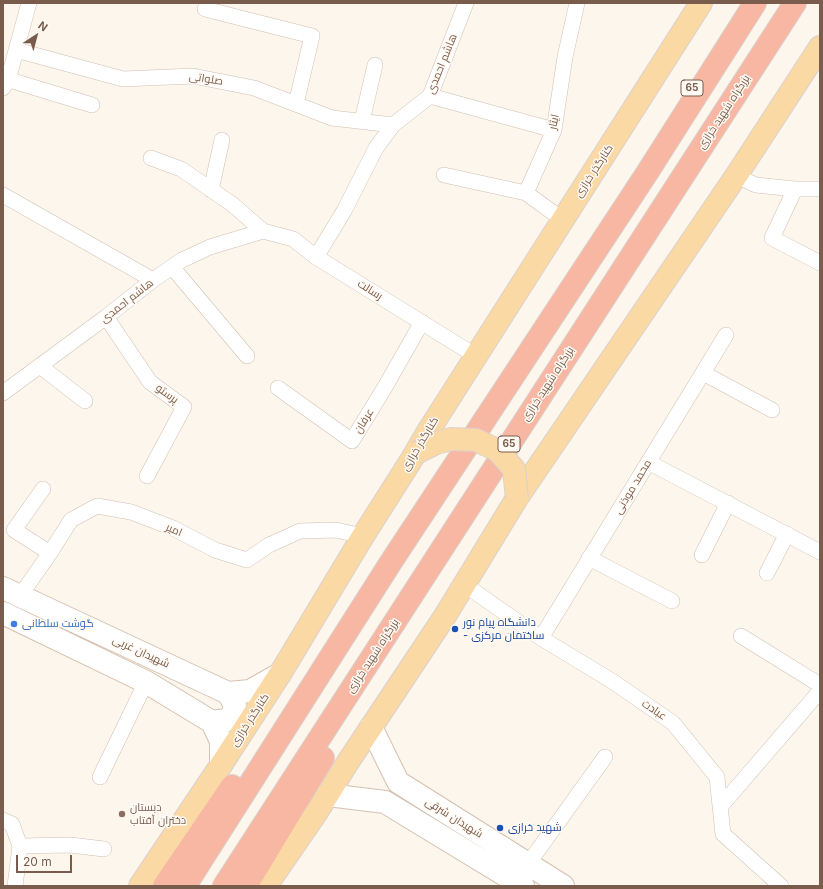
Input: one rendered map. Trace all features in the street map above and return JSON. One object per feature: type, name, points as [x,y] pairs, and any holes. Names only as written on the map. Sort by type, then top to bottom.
[{"type":"highway","name":"65","points":[[185,886],[391,562],[647,173],[738,3]]},
{"type":"highway","points":[[647,173],[755,3]]},
{"type":"highway","name":"بزرگراه شهید خرازی","points":[[224,886],[795,3]]},
{"type":"highway","points":[[757,61],[802,3]]},
{"type":"highway","points":[[164,886],[213,813],[391,562]]},
{"type":"highway","points":[[246,886],[318,768],[343,720],[358,679]]},
{"type":"main road","name":"کنارگذر خرازی","points":[[140,886],[280,674],[363,536],[416,453],[426,433],[701,3]]},
{"type":"main road","points":[[266,886],[328,795],[371,726],[465,585],[517,498],[736,176],[820,47]]},
{"type":"main road","points":[[416,453],[436,443],[451,440],[476,440],[497,450],[514,469],[517,498]]},
{"type":"main road","name":"شهیدان غربی","points":[[12,592],[228,693]]},
{"type":"main road","points":[[3,613],[146,682],[212,722],[221,741],[220,765]]},
{"type":"main road","points":[[212,722],[227,720],[233,714],[235,705],[228,693],[250,691],[280,674]]},
{"type":"main road","points":[[371,726],[398,782],[388,790],[385,802]]},
{"type":"main road","name":"شهیدان شرقی","points":[[398,782],[563,886]]},
{"type":"main road","name":"شهیدان شرقی","points":[[328,795],[385,802],[524,886]]},
{"type":"street","points":[[30,3],[5,82],[92,105]]},
{"type":"street","name":"هاشم احمدی","points":[[316,257],[344,211],[376,148],[393,125],[430,96],[466,3]]},
{"type":"street","name":"ایثار","points":[[526,193],[554,130],[565,57],[576,3]]},
{"type":"street","points":[[205,9],[312,36],[296,104]]},
{"type":"street","name":"صلواتی","points":[[16,50],[123,79],[193,76],[254,88],[332,118],[393,125]]},
{"type":"street","points":[[362,121],[375,65]]},
{"type":"street","points":[[430,96],[554,130]]},
{"type":"street","points":[[211,190],[222,140]]},
{"type":"street","points":[[152,158],[181,169],[232,204],[263,231]]},
{"type":"street","points":[[444,175],[526,193],[563,220]]},
{"type":"street","points":[[736,176],[756,185],[794,189],[820,189]]},
{"type":"street","points":[[794,189],[772,238],[820,263]]},
{"type":"street","points":[[3,195],[153,280]]},
{"type":"street","name":"هاشم احمدی","points":[[3,393],[106,317],[153,280],[182,260],[210,247],[263,231]]},
{"type":"street","name":"رسالت","points":[[263,231],[293,239],[316,257],[476,356]]},
{"type":"street","points":[[172,267],[247,356]]},
{"type":"street","name":"پرستو","points":[[106,317],[150,382],[184,407],[147,476]]},
{"type":"street","name":"عرفان","points":[[278,388],[352,441],[422,322]]},
{"type":"street","name":"محمد موذنی","points":[[541,638],[726,335]]},
{"type":"street","points":[[40,366],[85,401]]},
{"type":"street","points":[[703,373],[772,410]]},
{"type":"street","points":[[648,462],[820,552]]},
{"type":"street","points":[[43,489],[14,530],[50,552]]},
{"type":"street","points":[[702,555],[728,503]]},
{"type":"street","name":"امیر","points":[[12,592],[50,552],[70,520],[97,506],[131,512],[173,528],[216,550],[247,560],[269,545],[300,532],[336,530],[363,536]]},
{"type":"street","points":[[767,573],[787,534]]},
{"type":"street","points":[[589,558],[672,601]]},
{"type":"street","name":"عبادت","points":[[465,585],[541,638],[612,681],[673,723],[717,777],[723,834],[781,886]]},
{"type":"street","points":[[740,636],[820,685]]},
{"type":"street","points":[[100,778],[146,682]]},
{"type":"street","points":[[720,807],[820,691]]},
{"type":"street","points":[[528,864],[605,757]]},
{"type":"street","points":[[3,820],[12,824],[20,846],[15,886]]},
{"type":"street","points":[[20,846],[70,845],[104,849]]},
{"type":"place","name":"گوشت سلطانی","points":[[14,624]]},
{"type":"place","name":"دانشگاه پیام نور - ساختمان مرکزی","points":[[455,629]]},
{"type":"place","name":"دبستان دختران آفتاب","points":[[122,814]]},
{"type":"place","name":"شهید خرازی","points":[[500,828]]}]
